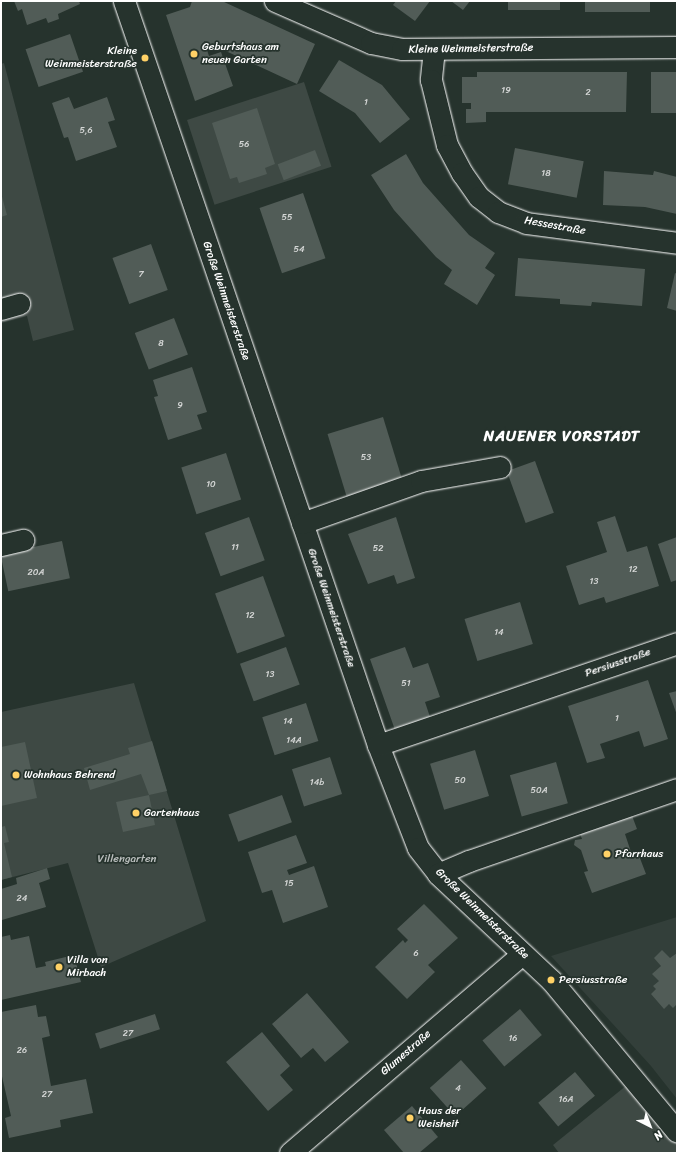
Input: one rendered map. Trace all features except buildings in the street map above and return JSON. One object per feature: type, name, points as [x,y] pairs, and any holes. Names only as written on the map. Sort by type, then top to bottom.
[{"type":"street","name":"Große Weinmeisterstraße","points":[[124,1],[378,745],[418,848],[438,874],[550,980],[677,1132]]},
{"type":"street","name":"Kleine Weinmeisterstraße","points":[[275,1],[371,43],[402,49],[677,47]]},
{"type":"street","name":"Hessestraße","points":[[434,49],[431,80],[445,138],[462,173],[479,197],[498,212],[526,223],[677,243]]},
{"type":"street","points":[[302,523],[421,481],[500,467]]},
{"type":"street","points":[[1,545],[23,540]]},
{"type":"street","name":"Persiusstraße","points":[[378,745],[677,643]]},
{"type":"street","points":[[438,874],[469,861],[677,789]]},
{"type":"street","name":"Glumestraße","points":[[290,1153],[522,954]]},
{"type":"shaded area","points":[[677,917],[677,1099],[651,1066],[551,956]]},
{"type":"green space","points":[[4,63],[74,330],[33,341],[27,316],[1,323],[1,64]]},
{"type":"green space","points":[[304,82],[332,167],[215,205],[187,120]]},
{"type":"green space","name":"Villengarten","points":[[134,683],[206,921],[101,967],[68,863],[1,880],[1,712]]},
{"type":"green space","points":[[627,1085],[677,1144],[677,1153],[559,1153],[553,1145]]},
{"type":"place","name":"Geburtshaus am neuen Garten","points":[[194,54]]},
{"type":"place","name":"Kleine Weinmeisterstraße","points":[[145,58]]},
{"type":"place","name":"Wohnhaus Behrend","points":[[16,775]]},
{"type":"place","name":"Gartenhaus","points":[[136,813]]},
{"type":"place","name":"Pfarrhaus","points":[[607,854]]},
{"type":"place","name":"Villa von Mirbach","points":[[59,967]]},
{"type":"place","name":"Persiusstraße","points":[[551,980]]},
{"type":"place","name":"Haus der Weisheit","points":[[410,1118]]},
{"type":"district","name":"NAUENER VORSTADT","points":[[562,437]]}]
